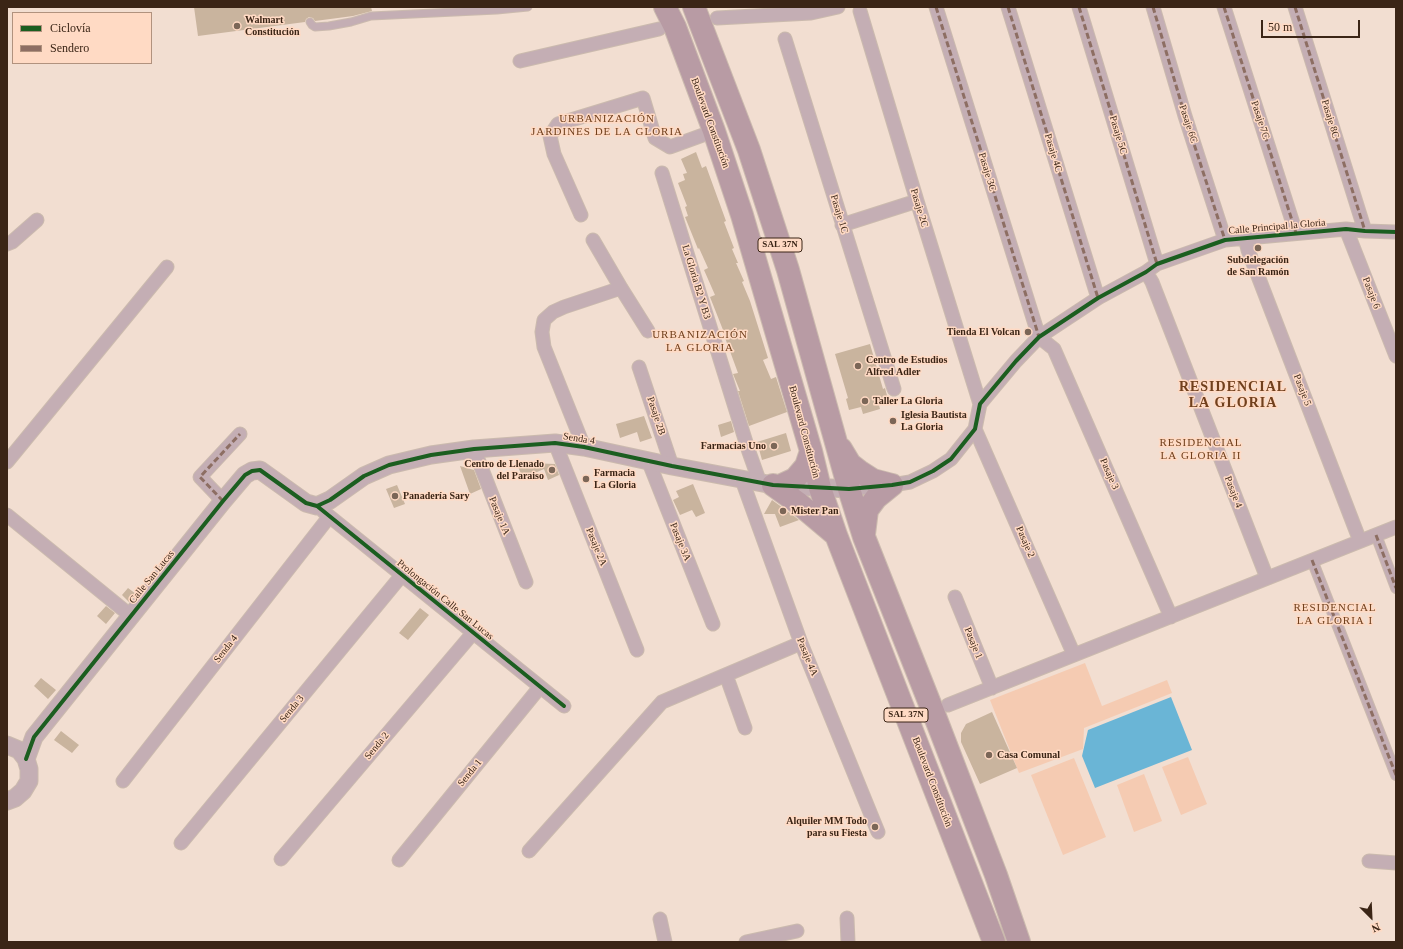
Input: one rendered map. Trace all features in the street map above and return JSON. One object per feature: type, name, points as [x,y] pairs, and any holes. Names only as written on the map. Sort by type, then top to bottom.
[{"type":"highway","name":"Boulevard Constitución","points":[[665,7],[675,27],[714,131],[742,215],[811,451],[820,488],[836,535],[994,942]]},
{"type":"highway","name":"SAL 37N","points":[[694,7],[749,150],[788,270],[849,489],[864,537],[950,754],[996,875],[1019,942]]},
{"type":"highway","points":[[837,442],[850,464],[873,480],[892,485]]},
{"type":"highway","points":[[772,484],[795,479],[806,466],[811,451]]},
{"type":"highway","points":[[772,484],[798,503],[836,535]]},
{"type":"highway","points":[[864,537],[867,510],[876,498],[892,485]]},
{"type":"street","points":[[717,18],[811,13],[838,7]]},
{"type":"street","name":"Pasaje 3C","points":[[936,7],[1039,337]]},
{"type":"street","name":"Pasaje 4C","points":[[1008,7],[1098,298]]},
{"type":"street","name":"Pasaje 5C","points":[[1079,7],[1157,264]]},
{"type":"street","name":"Pasaje 6C","points":[[1153,7],[1185,116],[1225,240]]},
{"type":"street","name":"Pasaje 7C","points":[[1224,7],[1296,233]]},
{"type":"street","name":"Pasaje 8C","points":[[1296,7],[1365,231]]},
{"type":"street","name":"Pasaje 2C","points":[[860,11],[916,201],[980,404]]},
{"type":"street","points":[[520,61],[659,29]]},
{"type":"street","name":"Pasaje 1C","points":[[785,39],[894,389]]},
{"type":"street","points":[[582,216],[554,154],[550,136],[558,124],[643,98],[655,138],[670,147],[714,131]]},
{"type":"street","name":"La Gloria B2 Y B3","points":[[662,173],[748,452],[772,484]]},
{"type":"street","points":[[842,225],[916,201]]},
{"type":"street","points":[[7,244],[12,242],[37,220]]},
{"type":"street","name":"Calle Principal la Gloria","points":[[849,489],[910,482],[951,459],[975,429],[980,404],[1016,361],[1039,337],[1098,298],[1146,272],[1157,264],[1225,240],[1346,229],[1396,232]]},
{"type":"street","name":"Pasaje 6","points":[[1346,229],[1396,356]]},
{"type":"street","name":"Pasaje 5","points":[[1245,238],[1360,541]]},
{"type":"street","points":[[593,240],[620,288],[648,330]]},
{"type":"street","points":[[7,462],[167,267]]},
{"type":"street","name":"Pasaje 4","points":[[1146,272],[1152,282],[1267,578]]},
{"type":"street","points":[[584,447],[544,347],[542,332],[544,320],[553,312],[564,307],[620,288]]},
{"type":"street","name":"Pasaje 3","points":[[1039,337],[1054,349],[1171,617]]},
{"type":"street","name":"Pasaje 2B","points":[[639,367],[672,466]]},
{"type":"street","name":"Pasaje 2","points":[[975,429],[1074,655]]},
{"type":"street","points":[[223,501],[200,477],[240,434]]},
{"type":"street","name":"Senda 4","points":[[317,506],[330,500],[364,476],[389,465],[431,455],[474,449],[555,443],[584,447],[742,480],[772,484],[849,489]]},
{"type":"street","name":"Pasaje 2A","points":[[555,443],[637,650]]},
{"type":"street","name":"Pasaje 1A","points":[[474,449],[526,582]]},
{"type":"street","name":"Pasaje 3A","points":[[648,460],[713,624]]},
{"type":"street","name":"Calle San Lucas","points":[[26,759],[34,737],[223,501],[246,475],[252,471],[260,470],[306,503],[317,506]]},
{"type":"street","name":"Pasaje 4A","points":[[742,480],[801,643],[878,832]]},
{"type":"street","name":"Prolongación Calle San Lucas","points":[[317,506],[564,706]]},
{"type":"street","points":[[7,516],[131,616]]},
{"type":"street","name":"Senda 4","points":[[123,780],[329,517]]},
{"type":"street","points":[[948,705],[1396,527]]},
{"type":"street","points":[[1376,535],[1396,588]]},
{"type":"street","points":[[1312,560],[1396,775]]},
{"type":"street","name":"Senda 3","points":[[182,843],[402,575]]},
{"type":"street","name":"Pasaje 1","points":[[955,597],[992,688]]},
{"type":"street","name":"Senda 2","points":[[281,859],[473,633]]},
{"type":"street","points":[[529,851],[662,702],[801,643]]},
{"type":"street","points":[[726,675],[744,728]]},
{"type":"street","name":"Senda 1","points":[[399,860],[540,687]]},
{"type":"street","points":[[8,745],[34,737]]},
{"type":"street","points":[[7,801],[15,798],[23,791],[29,781],[30,769],[26,759],[19,750],[8,745]]},
{"type":"street","points":[[1369,861],[1396,863]]},
{"type":"street","points":[[847,918],[848,942]]},
{"type":"street","points":[[660,919],[665,942]]},
{"type":"street","points":[[746,942],[797,931]]},
{"type":"lane","points":[[310,22],[315,27],[330,26],[371,16],[470,9],[528,7]]},
{"type":"shaded area","points":[[1085,663],[1102,706],[1167,680],[1172,693],[1084,728],[1083,749],[1019,773],[990,700]]},
{"type":"shaded area","points":[[1188,757],[1207,804],[1181,815],[1162,767]]},
{"type":"shaded area","points":[[1074,758],[1106,837],[1063,855],[1031,775]]},
{"type":"shaded area","points":[[1144,774],[1162,821],[1134,832],[1117,785]]},
{"type":"water","points":[[1171,697],[1192,750],[1095,788],[1082,756],[1088,730]]},
{"type":"building","name":"Walmart Constitución","points":[[194,7],[371,7],[372,11],[353,16],[315,21],[313,18],[309,17],[305,22],[198,36]]},
{"type":"building","points":[[696,152],[702,168],[706,166],[726,221],[724,222],[734,248],[732,249],[738,263],[736,263],[744,281],[742,282],[750,301],[768,358],[763,360],[771,379],[776,377],[787,412],[749,426],[738,391],[740,391],[733,374],[738,373],[710,297],[715,295],[704,270],[708,268],[699,248],[698,249],[685,217],[688,216],[685,207],[687,206],[678,183],[685,180],[683,174],[687,173],[681,159]]},
{"type":"building","points":[[870,344],[883,389],[885,388],[888,399],[878,402],[880,409],[863,414],[861,407],[849,410],[846,399],[848,398],[835,354]]},
{"type":"building","points":[[644,416],[652,438],[640,442],[637,432],[620,438],[616,424]]},
{"type":"building","points":[[731,421],[734,432],[721,437],[718,425]]},
{"type":"building","name":"Farmacias Uno","points":[[786,433],[791,451],[762,460],[757,442]]},
{"type":"building","points":[[528,463],[555,464],[559,475],[548,480],[544,469],[523,478],[518,467]]},
{"type":"building","points":[[460,466],[474,470],[481,489],[470,494]]},
{"type":"building","points":[[693,484],[705,513],[696,517],[692,510],[680,515],[673,500],[679,497],[676,491]]},
{"type":"building","name":"Panadería Sary","points":[[397,485],[405,504],[394,508],[386,489]]},
{"type":"building","name":"Mister Pan","points":[[772,500],[799,520],[780,527],[775,514],[764,514]]},
{"type":"building","points":[[128,588],[136,594],[129,602],[122,595]]},
{"type":"building","points":[[106,606],[115,613],[106,624],[97,616]]},
{"type":"building","points":[[420,608],[429,615],[408,640],[399,633]]},
{"type":"building","points":[[41,678],[56,690],[48,699],[34,686]]},
{"type":"building","name":"Casa Comunal","points":[[992,712],[1017,768],[980,784],[961,742],[961,733],[966,724]]},
{"type":"building","points":[[61,731],[79,745],[72,753],[54,740]]},
{"type":"marked path","points":[[936,7],[1039,337]]},
{"type":"marked path","points":[[1008,7],[1098,298]]},
{"type":"marked path","points":[[1079,7],[1157,264]]},
{"type":"marked path","points":[[1153,7],[1185,116],[1225,240]]},
{"type":"marked path","points":[[1224,7],[1296,233]]},
{"type":"marked path","points":[[1295,7],[1365,231]]},
{"type":"marked path","points":[[223,501],[200,477],[240,434]]},
{"type":"marked path","points":[[1376,535],[1396,588]]},
{"type":"marked path","points":[[1312,560],[1396,775]]},
{"type":"cycle path","points":[[317,506],[330,500],[364,476],[389,465],[431,455],[474,449],[555,443],[584,447],[672,466],[773,485],[849,489],[910,482],[933,471],[951,459],[975,429],[980,404],[1016,361],[1039,337],[1098,298],[1146,272],[1157,264],[1225,240],[1346,229],[1396,232]]},
{"type":"cycle path","points":[[26,759],[34,737],[223,501],[245,475],[252,471],[260,470],[306,503],[317,506],[564,706]]},
{"type":"place","name":"Walmart Constitución","points":[[237,26]]},
{"type":"place","name":"Subdelegación de San Ramón","points":[[1258,248]]},
{"type":"place","name":"Tienda El Volcan","points":[[1028,332]]},
{"type":"place","name":"Centro de Estudios Alfred Adler","points":[[858,366]]},
{"type":"place","name":"Taller La Gloria","points":[[865,401]]},
{"type":"place","name":"Iglesia Bautista La Gloria","points":[[893,421]]},
{"type":"place","name":"Farmacias Uno","points":[[774,446]]},
{"type":"place","name":"Centro de Llenado del Paraiso","points":[[552,470]]},
{"type":"place","name":"Farmacia La Gloria","points":[[586,479]]},
{"type":"place","name":"Panadería Sary","points":[[395,496]]},
{"type":"place","name":"Mister Pan","points":[[783,511]]},
{"type":"place","name":"Casa Comunal","points":[[989,755]]},
{"type":"place","name":"Alquiler MM Todo para su Fiesta","points":[[875,827]]},
{"type":"district","name":"URBANIZACIÓN JARDINES DE LA GLORIA","points":[[607,125]]},
{"type":"district","name":"URBANIZACIÓN LA GLORIA","points":[[700,341]]},
{"type":"district","name":"RESIDENCIAL LA GLORIA","points":[[1233,396]]},
{"type":"district","name":"RESIDENCIAL LA GLORIA II","points":[[1201,449]]},
{"type":"district","name":"RESIDENCIAL LA GLORIA I","points":[[1335,614]]}]
